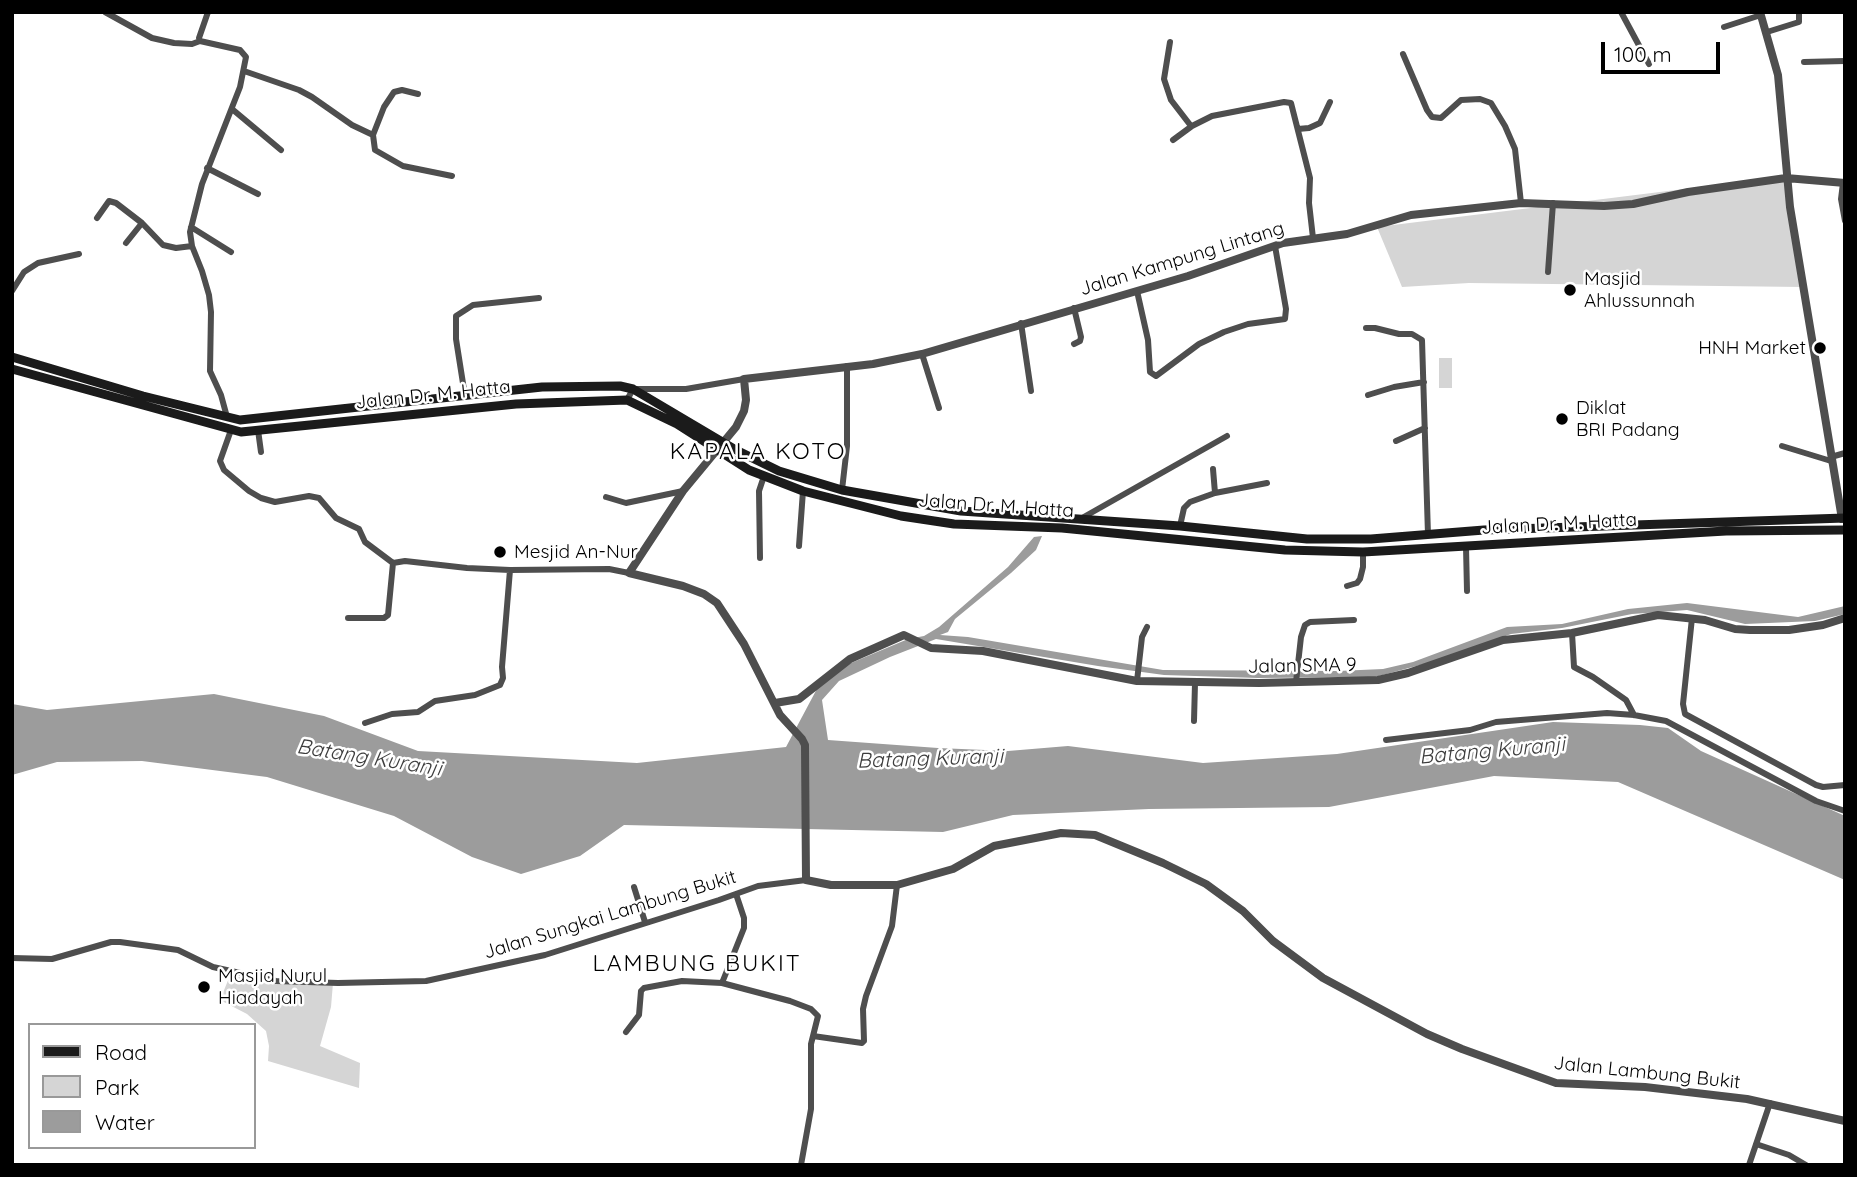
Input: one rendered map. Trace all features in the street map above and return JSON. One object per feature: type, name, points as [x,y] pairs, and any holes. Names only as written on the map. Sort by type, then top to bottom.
[{"type":"main road","name":"Jalan Dr. M. Hatta","points":[[12,357],[143,396],[240,420],[542,387],[620,386],[633,389],[720,446],[749,470],[803,491],[927,521],[995,527],[1062,528],[1261,548],[1367,552],[1843,519]]},
{"type":"main road","name":"Jalan Dr. M. Hatta","points":[[12,369],[242,432],[516,404],[627,400],[720,446],[779,471],[842,490],[942,509],[1107,520],[1307,539],[1371,539],[1484,530],[1716,526],[1845,530]]},
{"type":"main road","points":[[431,401],[433,413]]},
{"type":"main road","points":[[1367,552],[1371,539]]},
{"type":"street","points":[[105,12],[152,38],[174,43],[191,44],[200,41],[243,52],[246,57],[232,109],[207,168],[191,227],[192,246],[209,295],[210,371],[221,395],[226,417]]},
{"type":"street","points":[[200,41],[208,12]]},
{"type":"street","points":[[1621,12],[1649,64]]},
{"type":"street","points":[[1767,32],[1798,22],[1799,12]]},
{"type":"street","points":[[1724,27],[1760,14],[1778,75],[1786,178],[1831,459],[1840,479],[1843,519]]},
{"type":"street","points":[[1170,42],[1164,79],[1171,100],[1191,126]]},
{"type":"street","points":[[1403,54],[1432,117],[1441,118],[1461,100],[1480,99],[1491,103],[1515,149],[1521,203]]},
{"type":"street","points":[[1804,62],[1845,61]]},
{"type":"street","points":[[244,71],[299,90],[352,125],[373,135]]},
{"type":"street","points":[[418,94],[402,90],[394,92],[384,107],[373,135],[374,146],[378,153],[403,166],[452,176]]},
{"type":"street","points":[[1173,140],[1191,126],[1227,112],[1289,102],[1293,105],[1310,178],[1309,204],[1313,238]]},
{"type":"street","points":[[1298,129],[1321,123],[1330,102]]},
{"type":"street","points":[[232,109],[281,150]]},
{"type":"street","points":[[207,168],[258,194]]},
{"type":"street","name":"Jalan Kampung Lintang","points":[[633,389],[686,389],[744,379],[873,364],[922,354],[1212,269],[1275,246],[1347,234],[1410,215],[1521,203],[1604,206],[1633,204],[1688,192],[1786,178],[1844,183]]},
{"type":"street","points":[[1844,183],[1841,199],[1845,221]]},
{"type":"street","points":[[97,218],[109,201],[116,203],[142,223],[163,245],[176,248],[192,246]]},
{"type":"street","points":[[1548,272],[1548,242],[1553,203]]},
{"type":"street","points":[[126,243],[142,223]]},
{"type":"street","points":[[191,227],[231,252]]},
{"type":"street","points":[[1137,291],[1148,340],[1150,372],[1156,376],[1199,344],[1224,332],[1248,324],[1285,319],[1286,309],[1275,246]]},
{"type":"street","points":[[12,291],[24,272],[38,262],[79,254]]},
{"type":"street","points":[[465,396],[456,339],[456,316],[473,305],[539,298]]},
{"type":"street","points":[[1074,308],[1081,337],[1080,341],[1074,344]]},
{"type":"street","points":[[1021,323],[1031,391]]},
{"type":"street","points":[[1366,328],[1412,334],[1422,340],[1428,535]]},
{"type":"street","points":[[922,354],[939,408]]},
{"type":"street","points":[[842,490],[847,427],[847,366]]},
{"type":"street","points":[[629,573],[683,491],[736,427],[746,400],[744,379]]},
{"type":"street","points":[[1368,395],[1394,387],[1424,383]]},
{"type":"street","points":[[627,400],[633,389]]},
{"type":"street","points":[[1395,441],[1425,428]]},
{"type":"street","points":[[231,430],[220,461],[224,470],[249,491],[275,502],[313,496],[319,498],[336,518],[359,530],[365,542],[393,563]]},
{"type":"street","points":[[258,430],[261,452]]},
{"type":"street","points":[[1080,519],[1227,436]]},
{"type":"street","points":[[1782,446],[1831,459],[1845,453]]},
{"type":"street","points":[[1213,469],[1215,492]]},
{"type":"street","points":[[760,558],[759,491],[764,476]]},
{"type":"street","points":[[1180,526],[1186,504],[1215,492],[1266,483]]},
{"type":"street","points":[[606,497],[626,503],[683,491]]},
{"type":"street","points":[[799,546],[803,491]]},
{"type":"street","points":[[1466,547],[1467,592]]},
{"type":"street","points":[[1347,586],[1360,579],[1367,552]]},
{"type":"street","points":[[393,563],[397,561],[510,570],[609,569],[690,589],[717,603],[738,634],[780,715],[802,738],[806,880]]},
{"type":"street","points":[[348,618],[384,618],[388,615],[393,563]]},
{"type":"street","points":[[365,723],[393,714],[418,712],[435,701],[475,695],[500,685],[503,678],[510,570]]},
{"type":"street","name":"Jalan SMA 9","points":[[775,703],[792,701],[805,695],[828,673],[850,659],[904,635],[926,646],[943,650],[983,651],[1138,677],[1195,682],[1296,677],[1378,680],[1408,673],[1503,640],[1572,633],[1658,615],[1692,618],[1735,629],[1767,631],[1807,628],[1845,618]]},
{"type":"street","points":[[1692,618],[1682,704],[1685,714],[1816,785],[1845,785]]},
{"type":"street","points":[[1296,677],[1301,637],[1306,624],[1354,620]]},
{"type":"street","points":[[1138,677],[1142,636],[1147,627]]},
{"type":"street","points":[[1572,633],[1574,667],[1626,700],[1634,715]]},
{"type":"street","points":[[1194,722],[1195,682]]},
{"type":"street","points":[[1386,740],[1470,730],[1496,722],[1606,713],[1634,715],[1666,721],[1816,800],[1845,811]]},
{"type":"street","name":"Jalan Lambung Bukit","points":[[806,880],[831,885],[897,885],[953,869],[995,846],[1061,834],[1095,835],[1206,884],[1243,911],[1273,941],[1323,978],[1427,1034],[1462,1049],[1556,1083],[1645,1087],[1770,1103],[1845,1121]]},
{"type":"street","name":"Jalan Sungkai Lambung Bukit","points":[[12,958],[52,959],[111,942],[120,942],[178,950],[214,967],[276,981],[400,983],[455,976],[506,965],[545,955],[758,886],[806,880]]},
{"type":"street","points":[[813,1036],[862,1044],[864,1041],[863,1009],[892,926],[897,885]]},
{"type":"street","points":[[634,887],[645,922]]},
{"type":"street","points":[[722,983],[744,928],[744,918],[736,894]]},
{"type":"street","points":[[626,1032],[639,1015],[641,991],[644,988],[682,981],[722,983],[790,1001],[817,1013],[818,1021],[813,1036],[811,1109],[801,1165]]},
{"type":"street","points":[[1749,1165],[1770,1103]]},
{"type":"street","points":[[1756,1144],[1789,1155],[1806,1165]]},
{"type":"green space","points":[[1789,176],[1803,287],[1469,283],[1402,287],[1377,227]]},
{"type":"green space","points":[[1439,358],[1452,358],[1452,388],[1439,388]]},
{"type":"green space","points":[[229,978],[333,983],[331,1007],[320,1046],[360,1063],[359,1088],[268,1061],[266,1031],[247,1014],[220,1000]]},
{"type":"water","name":"Batang Kuranji","points":[[1042,536],[1036,550],[955,619],[948,632],[940,635],[968,637],[1163,670],[1338,671],[1383,669],[1413,662],[1507,627],[1562,624],[1628,609],[1687,603],[1798,617],[1845,606],[1845,614],[1815,621],[1745,624],[1687,610],[1632,614],[1562,628],[1511,634],[1439,660],[1375,677],[1258,678],[1164,675],[936,639],[839,681],[822,700],[828,740],[1008,751],[1068,746],[1203,763],[1337,754],[1553,722],[1668,728],[1701,751],[1845,816],[1845,880],[1618,782],[1494,776],[1329,807],[1149,809],[1013,815],[943,832],[624,825],[580,856],[521,874],[472,857],[394,816],[267,777],[142,761],[57,762],[12,775],[12,704],[47,710],[214,694],[324,716],[418,751],[637,763],[786,747],[819,685],[844,666],[908,639],[924,636],[939,627],[1008,567],[1034,537]]},
{"type":"place","name":"Masjid Ahlussunnah","points":[[1570,290]]},
{"type":"place","name":"HNH Market","points":[[1820,348]]},
{"type":"place","name":"Diklat BRI Padang","points":[[1562,419]]},
{"type":"place","name":"Mesjid An-Nur","points":[[500,552]]},
{"type":"place","name":"Masjid Nurul Hiadayah","points":[[204,987]]},
{"type":"district","name":"KAPALA KOTO","points":[[758,452]]},
{"type":"district","name":"LAMBUNG BUKIT","points":[[697,964]]}]
